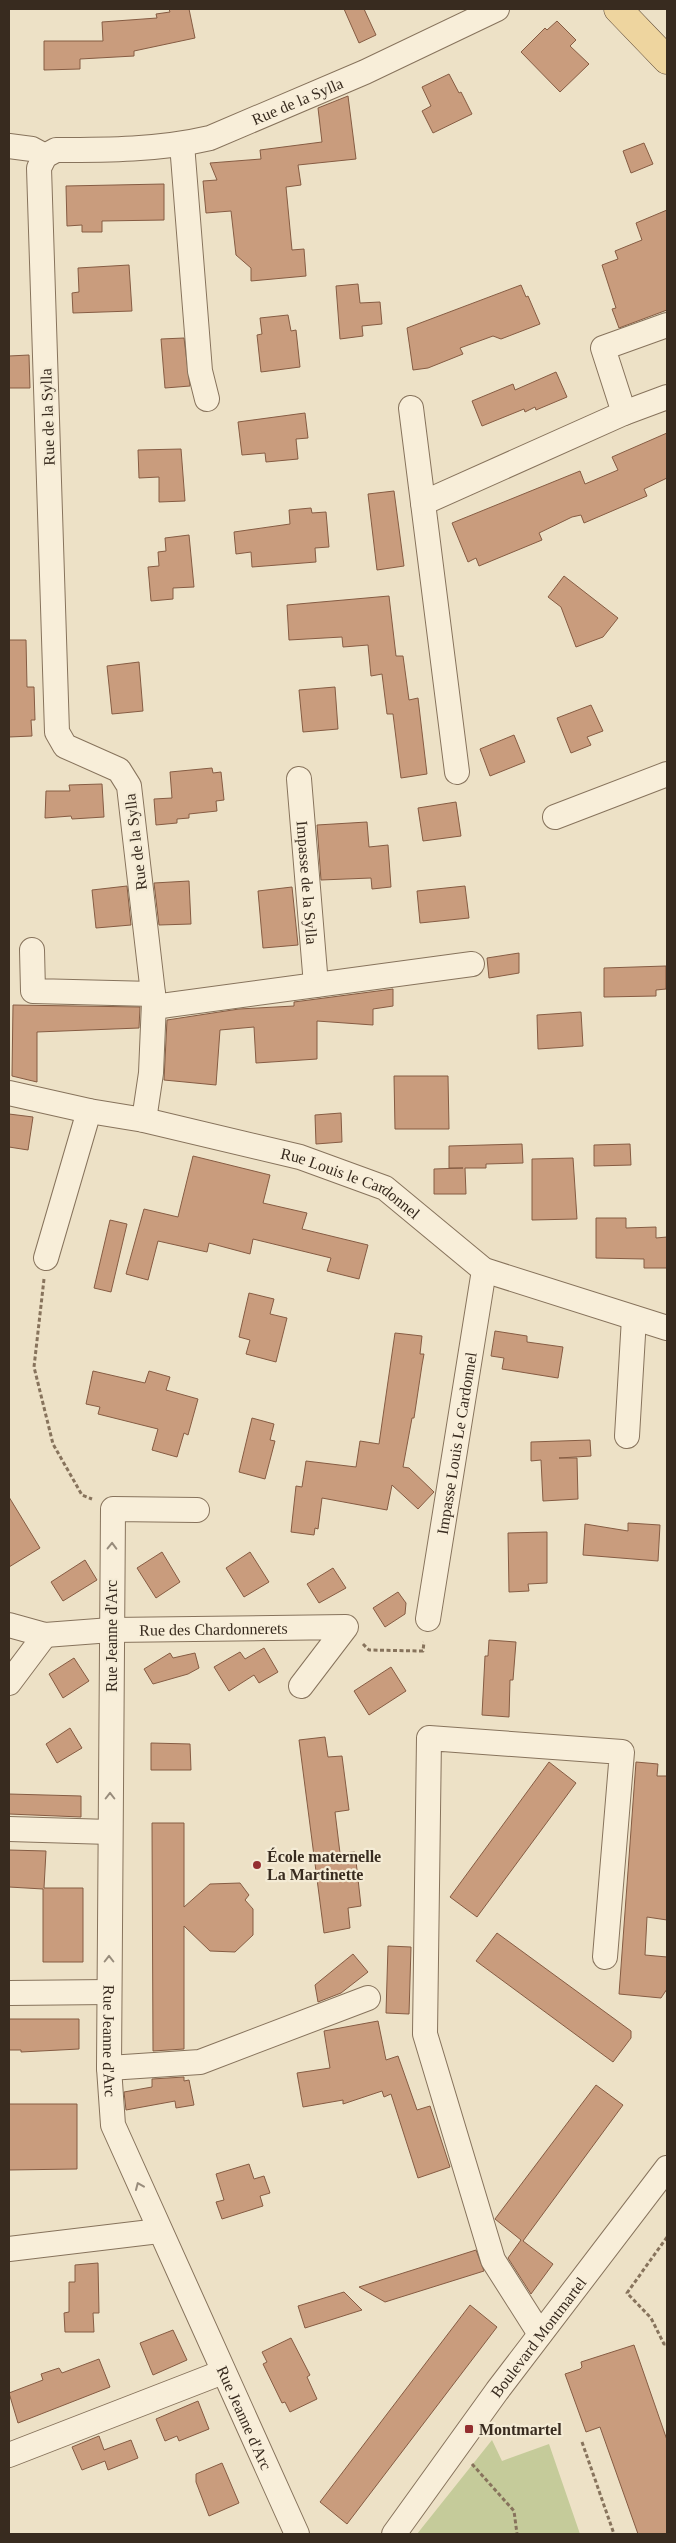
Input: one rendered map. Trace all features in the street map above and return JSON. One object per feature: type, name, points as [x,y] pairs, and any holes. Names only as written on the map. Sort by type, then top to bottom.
[{"type":"main road","points":[[618,9],[666,58]]},
{"type":"street","name":"Rue de la Sylla","points":[[144,1120],[151,1073],[153,1000],[129,786],[119,770],[66,746],[57,732],[38,168],[46,156],[56,150],[128,149],[182,144],[210,138],[365,72],[497,9]]},
{"type":"street","points":[[182,144],[200,371],[208,399]]},
{"type":"street","points":[[9,146],[32,149],[46,156]]},
{"type":"street","points":[[624,413],[603,348],[667,325]]},
{"type":"street","points":[[423,503],[624,413],[667,397]]},
{"type":"street","points":[[412,408],[457,772]]},
{"type":"street","points":[[555,817],[667,774]]},
{"type":"street","name":"Impasse de la Sylla","points":[[299,779],[316,985]]},
{"type":"street","points":[[32,950],[33,991],[153,1000],[316,985],[472,964]]},
{"type":"street","name":"Rue Louis le Cardonnel","points":[[9,1093],[89,1111],[144,1120],[300,1157],[385,1188],[484,1270],[667,1328]]},
{"type":"street","points":[[46,1258],[89,1111]]},
{"type":"street","name":"Impasse Louis Le Cardonnel","points":[[428,1619],[484,1270]]},
{"type":"street","points":[[627,1436],[634,1318]]},
{"type":"street","points":[[112,1509],[197,1510]]},
{"type":"street","name":"Rue Jeanne d'Arc","points":[[112,1509],[109,2068],[113,2126],[297,2534]]},
{"type":"street","name":"Rue des Chardonnerets","points":[[9,1625],[45,1635],[111,1630],[346,1627]]},
{"type":"street","points":[[301,1686],[346,1627]]},
{"type":"street","points":[[9,1683],[45,1635]]},
{"type":"street","points":[[540,2334],[493,2260],[425,2034],[429,1738],[622,1752],[605,1956]]},
{"type":"street","points":[[9,1829],[110,1832]]},
{"type":"street","points":[[9,1993],[109,1992]]},
{"type":"street","points":[[109,2068],[200,2062],[368,1998]]},
{"type":"street","name":"Boulevard Montmartel","points":[[394,2534],[540,2334],[667,2168]]},
{"type":"street","points":[[9,2249],[159,2231]]},
{"type":"street","points":[[9,2455],[223,2372]]},
{"type":"path","points":[[46,1258],[34,1367],[53,1444],[82,1495],[112,1509]]},
{"type":"path","points":[[346,1627],[369,1650],[423,1651]]},
{"type":"path","points":[[667,2237],[627,2293],[651,2318],[664,2344],[667,2344]]},
{"type":"path","points":[[582,2442],[614,2534]]},
{"type":"path","points":[[466,2457],[514,2511],[517,2534]]},
{"type":"green space","points":[[492,2440],[502,2461],[549,2444],[580,2534],[417,2534]]},
{"type":"building","points":[[169,9],[189,9],[195,38],[134,51],[134,56],[80,59],[80,69],[44,70],[44,41],[103,41],[102,22],[157,18],[156,14],[170,12]]},
{"type":"building","points":[[344,9],[364,9],[376,35],[359,43]]},
{"type":"building","points":[[557,21],[576,40],[570,46],[589,64],[560,92],[521,52],[545,28],[547,30]]},
{"type":"building","points":[[449,74],[472,114],[433,133],[422,111],[431,106],[422,87]]},
{"type":"building","points":[[348,96],[356,159],[298,165],[301,185],[286,187],[292,250],[304,249],[306,276],[251,281],[251,268],[236,255],[231,211],[206,213],[203,181],[217,180],[210,163],[261,159],[260,150],[322,142],[318,108]]},
{"type":"building","points":[[644,143],[653,164],[631,173],[623,151]]},
{"type":"building","points":[[164,184],[164,220],[102,221],[102,232],[82,232],[82,225],[67,226],[66,186]]},
{"type":"building","points":[[667,210],[667,310],[619,328],[612,309],[616,308],[602,265],[618,259],[615,251],[642,240],[636,223]]},
{"type":"building","points":[[129,265],[132,311],[73,313],[72,293],[79,292],[78,268]]},
{"type":"building","points":[[358,284],[360,303],[380,302],[382,324],[362,326],[363,336],[340,339],[336,286]]},
{"type":"building","points":[[521,285],[540,324],[501,339],[493,336],[460,348],[463,354],[428,368],[413,370],[407,328]]},
{"type":"building","points":[[288,315],[291,331],[296,330],[300,367],[261,372],[257,335],[262,334],[260,318]]},
{"type":"building","points":[[184,338],[190,386],[165,388],[161,339]]},
{"type":"building","points":[[29,355],[30,388],[9,388],[9,356]]},
{"type":"building","points":[[556,372],[567,397],[536,410],[535,407],[525,412],[524,409],[482,426],[472,401],[513,384],[515,390]]},
{"type":"building","points":[[305,413],[308,438],[296,439],[298,459],[266,462],[265,453],[242,455],[238,422]]},
{"type":"building","points":[[667,433],[667,478],[644,489],[647,496],[584,523],[581,515],[572,517],[539,533],[542,540],[479,566],[476,558],[468,562],[452,523],[580,471],[585,484],[618,470],[612,457]]},
{"type":"building","points":[[181,449],[185,501],[159,502],[159,477],[139,478],[138,450]]},
{"type":"building","points":[[394,491],[404,566],[377,570],[368,494]]},
{"type":"building","points":[[311,508],[312,513],[326,512],[329,547],[315,548],[316,562],[252,567],[251,552],[236,554],[234,532],[290,524],[289,510]]},
{"type":"building","points":[[189,535],[194,587],[173,588],[173,599],[151,601],[148,567],[159,566],[158,552],[166,551],[165,538]]},
{"type":"building","points":[[564,576],[618,618],[603,637],[576,647],[561,607],[548,597]]},
{"type":"building","points":[[389,596],[396,656],[403,656],[409,700],[418,698],[427,774],[401,778],[393,714],[387,714],[382,674],[371,676],[368,645],[343,647],[342,637],[289,640],[287,605]]},
{"type":"building","points":[[9,640],[26,640],[27,687],[34,687],[35,720],[31,720],[32,736],[9,737]]},
{"type":"building","points":[[139,662],[143,711],[112,714],[107,666]]},
{"type":"building","points":[[335,687],[338,729],[303,732],[299,690]]},
{"type":"building","points":[[591,705],[603,731],[587,737],[591,745],[571,753],[557,718]]},
{"type":"building","points":[[514,735],[525,762],[490,776],[480,749]]},
{"type":"building","points":[[212,768],[213,773],[221,772],[224,800],[216,801],[217,811],[189,814],[189,818],[177,819],[177,823],[156,825],[154,799],[172,798],[170,772]]},
{"type":"building","points":[[102,784],[104,817],[72,819],[71,816],[45,818],[46,791],[70,791],[69,785]]},
{"type":"building","points":[[456,802],[461,836],[423,841],[418,808]]},
{"type":"building","points":[[367,822],[369,847],[388,845],[391,887],[372,889],[371,878],[321,880],[317,825]]},
{"type":"building","points":[[189,881],[191,924],[159,925],[154,883]]},
{"type":"building","points":[[127,886],[131,925],[96,928],[92,890]]},
{"type":"building","points":[[465,886],[469,918],[420,923],[417,891]]},
{"type":"building","points":[[292,887],[298,945],[263,948],[258,891]]},
{"type":"building","points":[[519,953],[519,973],[489,978],[487,958]]},
{"type":"building","points":[[666,966],[666,989],[656,990],[656,996],[604,997],[604,968]]},
{"type":"building","points":[[393,989],[393,1006],[373,1009],[373,1025],[317,1021],[317,1059],[256,1063],[254,1027],[220,1030],[216,1085],[164,1080],[167,1020],[239,1009],[294,1006],[294,1002]]},
{"type":"building","points":[[13,1005],[140,1007],[139,1028],[37,1032],[37,1082],[12,1076]]},
{"type":"building","points":[[581,1012],[583,1046],[538,1049],[537,1015]]},
{"type":"building","points":[[394,1076],[448,1076],[449,1129],[395,1129]]},
{"type":"building","points":[[341,1113],[342,1142],[316,1144],[315,1115]]},
{"type":"building","points":[[9,1114],[33,1117],[28,1150],[9,1147]]},
{"type":"building","points":[[522,1144],[523,1163],[486,1164],[486,1168],[465,1168],[466,1194],[434,1194],[434,1169],[463,1168],[449,1168],[449,1146]]},
{"type":"building","points":[[630,1144],[631,1165],[594,1166],[594,1145]]},
{"type":"building","points":[[193,1156],[270,1175],[263,1203],[307,1213],[302,1229],[368,1245],[359,1279],[327,1271],[331,1258],[253,1239],[250,1254],[209,1243],[207,1252],[158,1241],[148,1280],[126,1274],[144,1209],[178,1217]]},
{"type":"building","points":[[573,1158],[577,1219],[532,1220],[532,1159]]},
{"type":"building","points":[[596,1218],[626,1218],[626,1228],[656,1227],[656,1238],[667,1237],[667,1268],[644,1268],[644,1259],[596,1258]]},
{"type":"building","points":[[110,1220],[127,1224],[111,1292],[94,1288]]},
{"type":"building","points":[[249,1293],[274,1299],[270,1314],[287,1318],[276,1362],[246,1354],[250,1340],[239,1337]]},
{"type":"building","points":[[495,1331],[527,1336],[527,1342],[563,1347],[558,1378],[502,1369],[504,1358],[491,1356]]},
{"type":"building","points":[[395,1333],[422,1336],[420,1354],[424,1354],[414,1418],[412,1418],[403,1467],[409,1468],[434,1492],[418,1509],[392,1485],[387,1510],[322,1498],[318,1529],[315,1528],[314,1535],[291,1532],[296,1486],[302,1487],[306,1461],[356,1467],[360,1441],[379,1444]]},
{"type":"building","points":[[93,1371],[145,1383],[149,1371],[170,1377],[166,1390],[198,1399],[188,1435],[184,1433],[177,1457],[152,1450],[158,1429],[98,1414],[100,1407],[86,1404]]},
{"type":"building","points":[[252,1418],[274,1424],[270,1440],[275,1441],[265,1479],[239,1472]]},
{"type":"building","points":[[590,1440],[591,1456],[559,1458],[577,1458],[578,1499],[543,1501],[541,1460],[531,1461],[531,1442]]},
{"type":"building","points":[[9,1497],[40,1548],[9,1567]]},
{"type":"building","points":[[628,1523],[660,1525],[658,1561],[583,1555],[585,1524],[628,1531]]},
{"type":"building","points":[[547,1532],[547,1583],[528,1584],[529,1591],[509,1592],[508,1533]]},
{"type":"building","points":[[162,1552],[180,1582],[156,1598],[137,1568]]},
{"type":"building","points":[[250,1552],[269,1582],[244,1597],[226,1568]]},
{"type":"building","points":[[85,1560],[97,1580],[63,1601],[51,1582]]},
{"type":"building","points":[[333,1568],[346,1588],[319,1603],[307,1584]]},
{"type":"building","points":[[398,1592],[406,1603],[405,1614],[385,1627],[373,1608]]},
{"type":"building","points":[[489,1640],[516,1642],[513,1680],[510,1680],[509,1717],[482,1715],[485,1656],[488,1656]]},
{"type":"building","points":[[264,1648],[278,1672],[259,1683],[254,1675],[229,1691],[214,1667],[240,1652],[245,1659]]},
{"type":"building","points":[[170,1653],[173,1658],[195,1653],[199,1668],[188,1674],[153,1684],[144,1669]]},
{"type":"building","points":[[74,1658],[89,1681],[63,1698],[49,1674]]},
{"type":"building","points":[[391,1667],[406,1691],[369,1715],[354,1691]]},
{"type":"building","points":[[70,1728],[82,1748],[57,1763],[46,1744]]},
{"type":"building","points":[[325,1737],[328,1757],[342,1756],[349,1810],[335,1812],[340,1853],[355,1852],[361,1906],[348,1908],[350,1928],[324,1933],[299,1740]]},
{"type":"building","points":[[151,1743],[190,1744],[191,1770],[151,1770]]},
{"type":"building","points":[[549,1762],[576,1783],[477,1917],[450,1897]]},
{"type":"building","points":[[636,1762],[658,1764],[657,1776],[667,1776],[667,1920],[647,1917],[645,1955],[667,1957],[667,1989],[661,1998],[619,1994]]},
{"type":"building","points":[[9,1794],[81,1796],[81,1817],[9,1814]]},
{"type":"building","points":[[152,1823],[184,1823],[184,1907],[210,1884],[240,1883],[249,1895],[245,1900],[253,1909],[253,1935],[235,1952],[210,1951],[184,1926],[184,2049],[153,2051]]},
{"type":"building","points":[[9,1850],[46,1851],[44,1888],[83,1888],[83,1962],[43,1962],[43,1889],[9,1887]]},
{"type":"building","points":[[497,1933],[631,2031],[631,2038],[613,2062],[476,1961]]},
{"type":"building","points":[[388,1946],[411,1947],[409,2014],[386,2013]]},
{"type":"building","points":[[353,1954],[368,1972],[341,1993],[318,2002],[315,1985]]},
{"type":"building","points":[[9,2019],[79,2019],[79,2049],[21,2052],[21,2050],[9,2050]]},
{"type":"building","points":[[378,2021],[386,2060],[398,2056],[417,2110],[430,2106],[450,2167],[418,2178],[391,2094],[384,2097],[382,2091],[343,2104],[343,2100],[303,2107],[297,2073],[330,2068],[324,2031]]},
{"type":"building","points":[[184,2077],[184,2081],[189,2080],[194,2105],[176,2108],[175,2101],[126,2110],[124,2092],[152,2087],[152,2079]]},
{"type":"building","points":[[596,2085],[623,2105],[523,2241],[553,2264],[531,2294],[508,2258],[521,2240],[495,2219]]},
{"type":"building","points":[[9,2104],[77,2104],[77,2169],[9,2170]]},
{"type":"building","points":[[249,2164],[254,2179],[264,2176],[270,2193],[260,2196],[263,2206],[222,2219],[216,2202],[224,2200],[216,2174]]},
{"type":"building","points":[[476,2250],[484,2271],[385,2302],[359,2287]]},
{"type":"building","points":[[98,2263],[99,2313],[93,2313],[94,2332],[65,2332],[64,2313],[69,2312],[69,2282],[75,2282],[75,2265]]},
{"type":"building","points":[[344,2292],[362,2310],[305,2328],[298,2306]]},
{"type":"building","points":[[470,2305],[497,2327],[347,2524],[320,2502]]},
{"type":"building","points":[[173,2330],[187,2360],[153,2375],[140,2343]]},
{"type":"building","points":[[291,2338],[310,2375],[307,2377],[317,2399],[290,2412],[285,2402],[282,2403],[263,2364],[267,2362],[262,2352]]},
{"type":"building","points":[[634,2345],[667,2440],[667,2534],[638,2534],[600,2427],[586,2432],[565,2374],[580,2369],[582,2367],[581,2362]]},
{"type":"building","points":[[99,2359],[110,2387],[18,2423],[9,2393],[43,2380],[41,2374],[59,2368],[62,2373]]},
{"type":"building","points":[[198,2401],[209,2429],[179,2441],[177,2436],[165,2441],[156,2419]]},
{"type":"building","points":[[99,2436],[104,2450],[131,2440],[138,2458],[108,2470],[105,2461],[82,2470],[72,2447]]},
{"type":"building","points":[[222,2463],[239,2503],[209,2516],[196,2482],[196,2474]]},
{"type":"place","name":"École maternelle La Martinette","points":[[257,1865]]},
{"type":"place","name":"Montmartel","points":[[469,2429]]}]
